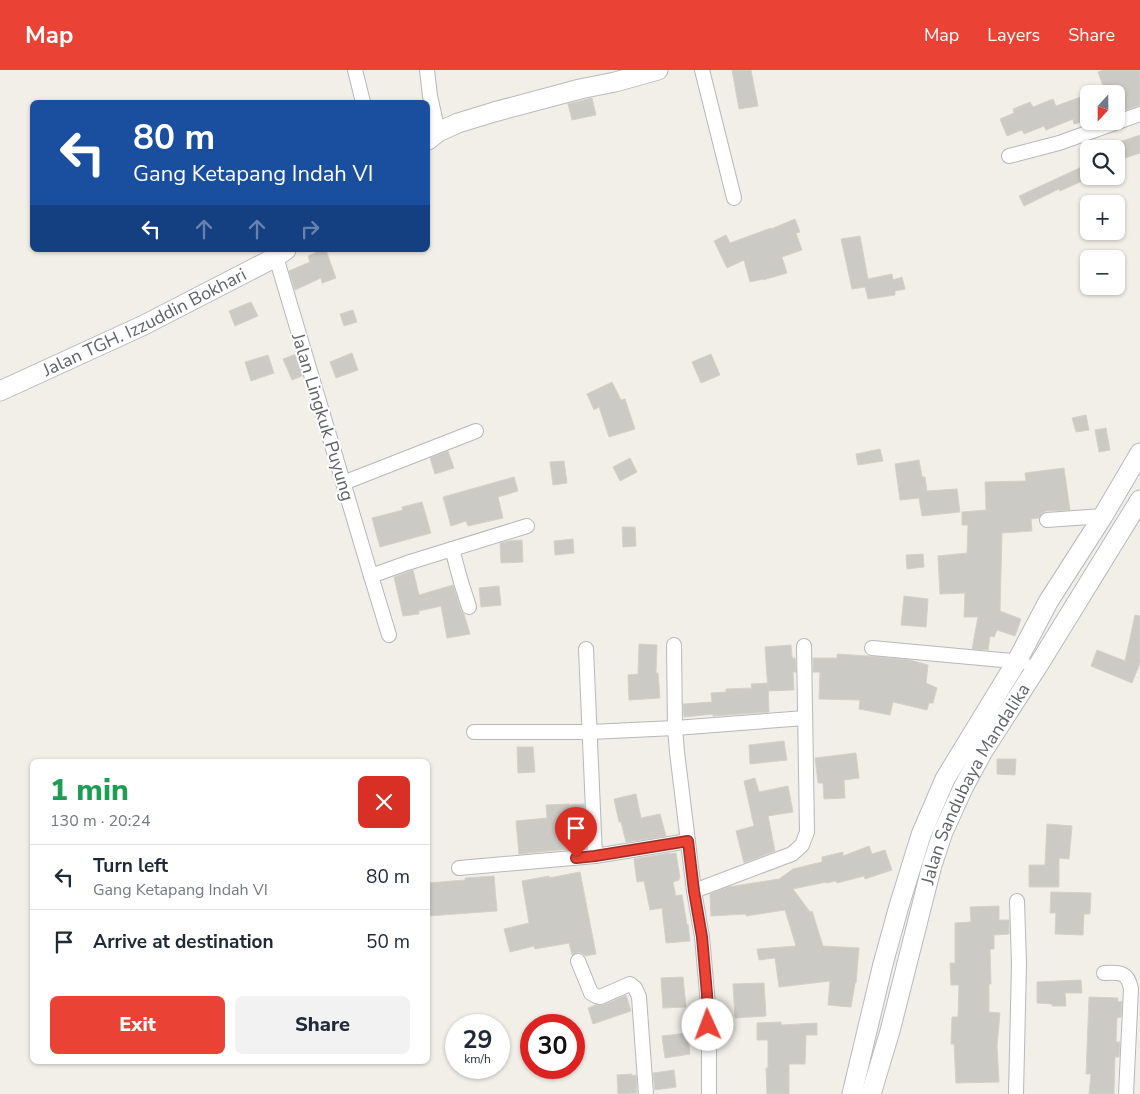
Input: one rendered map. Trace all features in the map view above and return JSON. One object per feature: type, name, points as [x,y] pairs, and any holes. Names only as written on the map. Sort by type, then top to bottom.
[{"type":"main road","points":[[433,136],[458,123],[494,112],[658,70]]},
{"type":"main road","name":"Jalan TGH. Izzuddin Bokhari","points":[[0,391],[144,325],[281,254]]},
{"type":"main road","points":[[852,1094],[899,906],[921,836],[945,780],[1017,661],[1048,602],[1103,516],[1140,453]]},
{"type":"main road","name":"Jalan Sandubaya Mandalika","points":[[872,1094],[890,1032],[932,865],[943,832],[963,788],[983,751],[1140,500]]},
{"type":"street","points":[[355,70],[363,100]]},
{"type":"street","points":[[427,70],[433,136]]},
{"type":"street","points":[[702,70],[734,198]]},
{"type":"street","points":[[1010,156],[1059,143],[1140,114]]},
{"type":"street","name":"Jalan Lingkuk Puyung","points":[[281,254],[343,482],[370,576],[390,635]]},
{"type":"street","points":[[343,482],[476,431]]},
{"type":"street","points":[[1047,520],[1103,516]]},
{"type":"street","points":[[370,576],[526,526]]},
{"type":"street","points":[[452,549],[469,607]]},
{"type":"street","points":[[674,646],[675,728],[681,795],[702,937],[707,994],[709,1094]]},
{"type":"street","points":[[694,891],[788,856],[802,845],[806,837],[804,646]]},
{"type":"street","points":[[872,648],[1039,664]]},
{"type":"street","points":[[586,649],[595,856]]},
{"type":"street","points":[[474,732],[590,732],[675,728],[805,718]]},
{"type":"street","points":[[459,868],[595,856],[688,841]]},
{"type":"street","points":[[1016,1094],[1019,964],[1017,900]]},
{"type":"street","points":[[578,961],[591,993],[596,996],[600,997],[630,984],[635,988],[639,997],[646,1094]]},
{"type":"street","points":[[1104,973],[1118,972],[1122,974],[1128,979],[1131,989],[1126,1094]]},
{"type":"building","points":[[732,70],[751,70],[758,106],[739,109]]},
{"type":"building","points":[[1104,70],[1140,70],[1140,105],[1125,110],[1125,85],[1103,85],[1098,72]]},
{"type":"building","points":[[1080,97],[1080,122],[1074,124],[1073,119],[1046,130],[1044,126],[1024,134],[1022,130],[1007,136],[1000,119],[1014,113],[1013,109],[1030,102],[1033,107],[1053,99],[1056,106]]},
{"type":"building","points":[[592,98],[596,115],[572,120],[568,104]]},
{"type":"building","points":[[1140,135],[1140,153],[1125,158],[1125,140]]},
{"type":"building","points":[[1080,168],[1080,182],[1060,191],[1059,189],[1024,206],[1019,196]]},
{"type":"building","points":[[795,219],[800,232],[796,233],[802,250],[782,257],[787,273],[763,280],[750,282],[744,260],[727,268],[714,241],[726,235],[730,243]]},
{"type":"building","points":[[860,236],[868,279],[892,274],[893,280],[902,277],[905,289],[895,291],[895,295],[868,299],[865,287],[852,289],[841,239]]},
{"type":"building","points":[[317,252],[327,252],[336,278],[322,283],[321,278],[295,290],[289,271],[310,262],[308,256]]},
{"type":"building","points":[[251,302],[258,316],[235,326],[229,311]]},
{"type":"building","points":[[353,310],[357,322],[344,326],[340,314]]},
{"type":"building","points":[[352,353],[358,370],[336,378],[330,362]]},
{"type":"building","points":[[296,354],[302,376],[292,380],[283,359]]},
{"type":"building","points":[[711,354],[720,375],[701,383],[692,362]]},
{"type":"building","points":[[268,355],[274,373],[251,381],[245,362]]},
{"type":"building","points":[[612,382],[621,400],[625,399],[635,429],[609,437],[599,407],[594,410],[587,394]]},
{"type":"building","points":[[1086,415],[1089,430],[1076,432],[1072,418]]},
{"type":"building","points":[[1106,428],[1110,450],[1099,452],[1095,430]]},
{"type":"building","points":[[880,449],[883,461],[858,465],[856,454]]},
{"type":"building","points":[[448,451],[454,468],[435,474],[430,458]]},
{"type":"building","points":[[630,458],[637,472],[620,481],[613,467]]},
{"type":"building","points":[[919,460],[922,477],[925,477],[927,491],[957,489],[960,512],[922,516],[919,498],[900,500],[895,464]]},
{"type":"building","points":[[564,461],[567,483],[553,485],[550,462]]},
{"type":"building","points":[[1064,468],[1070,510],[1046,511],[1039,518],[1031,519],[1032,531],[1002,533],[1000,611],[1021,619],[1015,636],[997,630],[994,637],[990,636],[988,650],[972,649],[978,617],[964,617],[965,593],[940,594],[938,556],[967,553],[968,525],[962,525],[962,512],[986,510],[985,482],[1026,481],[1025,473]]},
{"type":"building","points":[[514,477],[518,491],[498,497],[503,518],[468,526],[466,521],[451,526],[443,497]]},
{"type":"building","points":[[422,502],[431,533],[380,547],[372,518],[403,510],[402,507]]},
{"type":"building","points":[[622,527],[635,527],[636,546],[623,547]]},
{"type":"building","points":[[573,539],[574,553],[555,555],[554,541]]},
{"type":"building","points":[[522,540],[523,562],[501,563],[500,543]]},
{"type":"building","points":[[923,554],[924,567],[907,569],[906,555]]},
{"type":"building","points":[[413,570],[419,595],[453,585],[470,634],[447,638],[441,606],[419,611],[419,614],[403,616],[394,577]]},
{"type":"building","points":[[499,586],[501,605],[481,607],[479,588]]},
{"type":"building","points":[[904,596],[928,599],[926,627],[901,625]]},
{"type":"building","points":[[1135,615],[1140,616],[1140,663],[1132,683],[1091,666],[1097,650],[1125,661]]},
{"type":"building","points":[[639,644],[657,645],[656,673],[658,673],[660,698],[629,700],[628,675],[638,674]]},
{"type":"building","points":[[791,645],[792,658],[795,658],[796,672],[793,672],[794,690],[768,691],[765,647]]},
{"type":"building","points":[[837,654],[910,660],[928,665],[926,683],[937,688],[933,703],[929,703],[927,710],[893,702],[890,715],[859,709],[860,700],[819,699],[820,672],[813,672],[813,658],[837,658]]},
{"type":"building","points":[[768,683],[769,712],[684,717],[683,704],[712,702],[711,693],[726,692],[726,689],[752,688],[751,684]]},
{"type":"building","points":[[784,741],[787,760],[750,764],[749,745]]},
{"type":"building","points":[[517,747],[533,747],[535,772],[518,773]]},
{"type":"building","points":[[856,753],[859,778],[844,780],[845,798],[824,799],[823,783],[818,783],[815,758]]},
{"type":"building","points":[[997,759],[1016,759],[1015,775],[997,774]]},
{"type":"building","points":[[755,778],[759,792],[788,786],[793,812],[768,816],[775,851],[744,863],[736,831],[754,826],[744,781]]},
{"type":"building","points":[[636,794],[641,818],[660,814],[666,836],[626,842],[614,799]]},
{"type":"building","points":[[584,804],[585,838],[568,839],[569,849],[519,854],[516,821],[547,818],[546,805]]},
{"type":"building","points":[[1047,824],[1072,826],[1069,859],[1059,858],[1059,887],[1029,887],[1029,865],[1045,865]]},
{"type":"building","points":[[869,846],[872,854],[885,850],[892,870],[865,879],[864,876],[837,883],[836,881],[826,882],[793,889],[810,912],[812,911],[823,946],[859,948],[856,983],[851,1007],[828,1005],[830,981],[779,987],[775,958],[759,960],[757,949],[796,946],[785,910],[746,916],[746,914],[711,916],[710,894],[728,887],[779,879],[793,869],[822,862],[822,857],[843,852],[843,856]]},
{"type":"building","points":[[676,853],[680,878],[673,882],[676,896],[682,895],[690,941],[666,943],[662,908],[650,910],[644,881],[637,882],[634,859]]},
{"type":"building","points":[[580,872],[596,954],[585,956],[579,952],[572,955],[569,943],[535,949],[534,946],[510,952],[504,929],[529,923],[522,881]]},
{"type":"building","points":[[494,876],[497,911],[430,916],[430,883],[465,880],[465,878]]},
{"type":"building","points":[[1051,892],[1091,893],[1090,914],[1084,914],[1083,935],[1055,934],[1056,913],[1050,913]]},
{"type":"building","points":[[999,906],[999,920],[1009,920],[1009,934],[994,935],[994,949],[990,949],[991,984],[989,984],[989,1012],[1000,1013],[997,1046],[999,1082],[956,1083],[954,1044],[951,1044],[952,1017],[958,1017],[959,985],[951,985],[950,963],[955,963],[955,923],[971,922],[970,907]]},
{"type":"building","points":[[683,977],[686,1007],[663,1008],[661,978]]},
{"type":"building","points":[[1081,980],[1082,993],[1065,993],[1066,1006],[1037,1003],[1037,982]]},
{"type":"building","points":[[764,983],[766,1016],[735,1018],[733,984]]},
{"type":"building","points":[[626,995],[631,1011],[593,1024],[588,1008],[603,1005]]},
{"type":"building","points":[[1089,997],[1118,998],[1118,1002],[1122,1001],[1121,1017],[1117,1018],[1116,1042],[1120,1042],[1119,1057],[1115,1057],[1114,1094],[1089,1094],[1091,1074],[1086,1074]]},
{"type":"building","points":[[781,1022],[781,1025],[817,1023],[817,1035],[806,1035],[805,1064],[789,1064],[789,1094],[767,1094],[768,1040],[757,1040],[757,1023]]},
{"type":"building","points":[[688,1033],[690,1054],[665,1058],[662,1036]]},
{"type":"building","points":[[674,1070],[676,1087],[655,1090],[653,1073]]},
{"type":"building","points":[[632,1074],[632,1076],[636,1075],[637,1093],[618,1094],[617,1075]]},
{"type":"route","points":[[576,858],[688,841],[702,937],[708,1025]]}]
